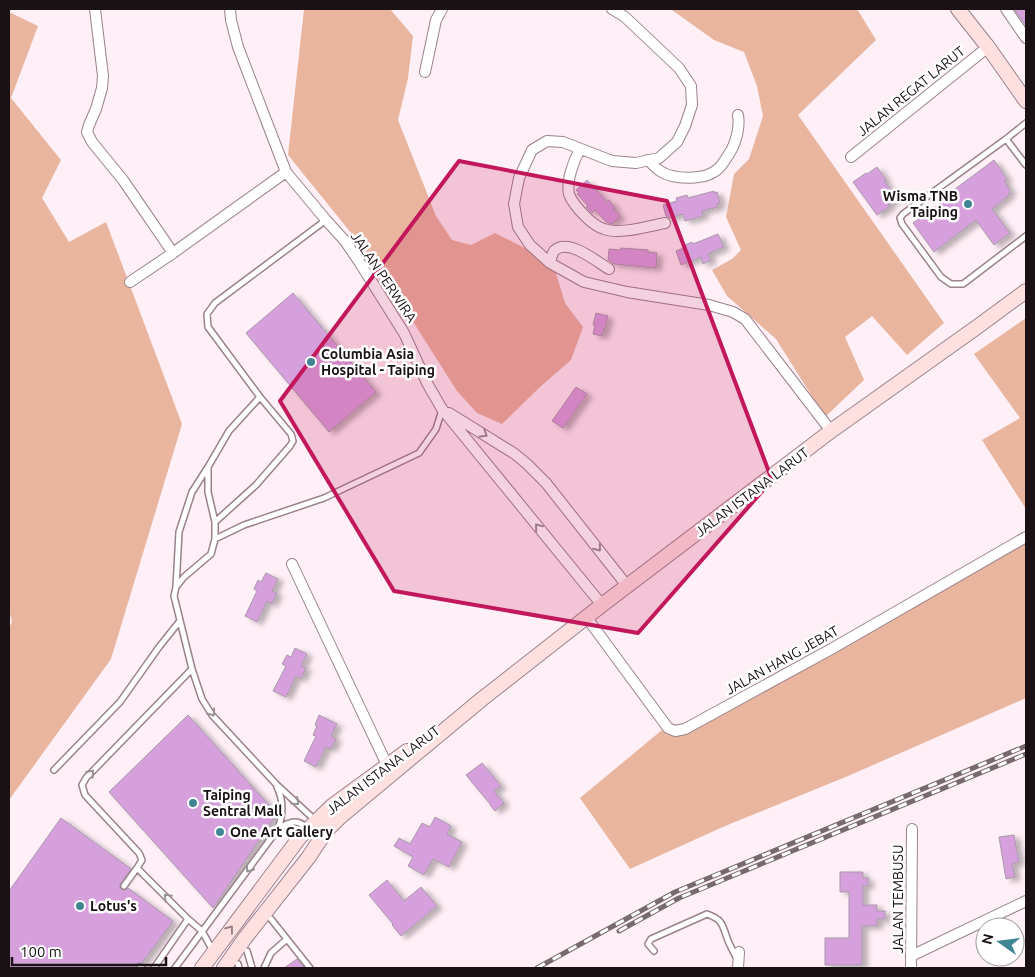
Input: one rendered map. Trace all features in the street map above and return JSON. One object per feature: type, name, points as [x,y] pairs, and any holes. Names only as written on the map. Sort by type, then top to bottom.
[{"type":"main road","points":[[958,9],[988,46],[1026,101]]},
{"type":"main road","name":"JALAN ISTANA LARUT","points":[[202,968],[300,837],[340,817],[482,699],[602,605],[831,431],[1026,291]]},
{"type":"main road","name":"JALAN ISTANA LARUT","points":[[224,968],[271,919],[298,880],[308,858],[317,830],[332,806],[387,764],[482,699]]},
{"type":"main road","name":"JALAN ISTANA LARUT","points":[[237,967],[246,945],[308,858]]},
{"type":"street","points":[[95,9],[103,76],[100,95],[87,132],[92,142],[122,180],[173,253]]},
{"type":"street","name":"JALAN PERWIRA","points":[[230,9],[238,47],[286,172],[345,241],[360,263],[404,333],[427,383],[442,408],[602,605]]},
{"type":"street","points":[[425,72],[436,20],[442,9]]},
{"type":"street","points":[[1006,9],[1026,38]]},
{"type":"street","points":[[615,10],[625,17],[679,68],[691,86],[692,105],[686,126],[677,142],[659,158],[636,163],[612,162],[563,142],[548,141],[532,150],[519,178],[514,204],[518,227],[530,245],[550,263],[584,282],[627,292],[710,305],[733,312],[745,319],[831,431]]},
{"type":"street","name":"JALAN REGAT LARUT","points":[[851,157],[988,46]]},
{"type":"street","points":[[648,160],[660,171],[689,178],[702,176],[718,169],[729,155],[737,139],[738,115]]},
{"type":"street","points":[[580,149],[574,160],[570,176],[569,193],[577,208],[590,221],[604,229],[621,231],[665,223]]},
{"type":"street","points":[[130,282],[286,172]]},
{"type":"street","points":[[550,263],[554,252],[560,248],[570,248],[579,250],[609,269]]},
{"type":"street","name":"JALAN PERWIRA","points":[[442,408],[528,464],[546,483],[628,587]]},
{"type":"street","name":"JALAN HANG JEBAT","points":[[587,618],[668,728],[675,731],[685,729],[781,676],[1026,537]]},
{"type":"street","points":[[292,564],[387,764]]},
{"type":"street","name":"JALAN TEMBUSU","points":[[911,968],[912,830]]},
{"type":"street","points":[[911,956],[1026,901]]},
{"type":"lane","points":[[1026,123],[900,218],[902,224],[940,277],[951,284],[963,284],[1026,236]]},
{"type":"lane","points":[[1006,139],[1026,165]]},
{"type":"lane","points":[[215,522],[256,484],[293,441],[291,434],[260,397],[208,327],[207,314],[215,303],[326,220]]},
{"type":"lane","points":[[260,397],[229,431],[192,492],[179,532],[174,596],[192,669],[202,698],[212,715],[317,830]]},
{"type":"lane","points":[[215,540],[244,526],[324,498],[419,453],[436,428],[442,408]]},
{"type":"lane","points":[[176,587],[184,577],[211,554],[215,540],[215,522],[208,492],[208,467]]},
{"type":"lane","points":[[54,770],[120,702],[179,622]]},
{"type":"lane","points":[[124,886],[142,860],[139,854],[85,795],[82,785],[86,778],[192,669]]},
{"type":"lane","points":[[175,968],[278,829],[282,810],[280,793],[276,784]]},
{"type":"lane","points":[[278,829],[290,822],[298,822],[317,830]]},
{"type":"lane","points":[[138,868],[202,931],[213,952]]},
{"type":"lane","points":[[654,951],[648,944],[651,939],[707,914],[720,920],[738,961]]},
{"type":"lane","points":[[154,968],[188,919]]},
{"type":"lane","points":[[271,919],[310,968]]},
{"type":"lane","points":[[264,968],[271,953],[287,939]]},
{"type":"lane","points":[[246,945],[252,968]]},
{"type":"highlighted area","points":[[459,161],[667,201],[772,480],[638,633],[394,591],[280,401]]},
{"type":"shaded area","points":[[304,9],[390,9],[413,36],[408,78],[398,120],[436,216],[452,240],[471,245],[495,233],[525,248],[555,270],[565,303],[583,327],[571,360],[502,424],[477,413],[457,391],[377,265],[288,155]]},
{"type":"shaded area","points":[[672,9],[857,9],[876,40],[798,115],[944,323],[907,355],[872,316],[845,337],[864,380],[825,417],[776,339],[727,296],[712,270],[732,259],[741,250],[726,217],[734,174],[749,159],[763,116],[757,86],[744,52],[714,40]]},
{"type":"shaded area","points":[[9,12],[38,26],[11,98],[61,160],[42,198],[69,242],[106,222],[182,424],[111,659],[9,800],[9,628],[12,622],[9,610]]},
{"type":"shaded area","points":[[1026,318],[1026,509],[982,440],[1020,418],[974,354]]},
{"type":"shaded area","points":[[1026,540],[1026,698],[848,776],[725,826],[630,869],[580,798],[662,730],[668,735],[682,735]]},
{"type":"building","points":[[1014,9],[1026,9],[1026,26]]},
{"type":"building","name":"Wisma TNB Taiping","points":[[994,160],[1007,179],[1004,181],[1010,192],[1007,197],[992,209],[1010,233],[994,245],[976,220],[934,252],[913,223]]},
{"type":"building","points":[[877,167],[886,180],[884,181],[897,198],[888,204],[890,206],[877,215],[853,182]]},
{"type":"building","points":[[587,180],[607,202],[609,200],[615,208],[613,209],[620,216],[612,224],[606,222],[595,210],[592,213],[577,194],[579,193],[576,190]]},
{"type":"building","points":[[714,191],[714,193],[717,192],[720,203],[717,204],[718,207],[702,211],[703,216],[685,221],[683,214],[670,218],[666,216],[663,205],[677,201],[676,198],[687,195],[688,198]]},
{"type":"building","points":[[718,234],[724,247],[708,254],[711,260],[703,264],[701,257],[681,265],[676,251],[692,242],[693,244]]},
{"type":"building","points":[[621,248],[648,250],[648,252],[657,253],[656,268],[614,264],[608,260],[609,249],[621,250]]},
{"type":"building","name":"Columbia Asia Hospital - Taiping","points":[[293,293],[376,392],[329,432],[246,333]]},
{"type":"building","points":[[596,313],[608,316],[602,336],[593,334]]},
{"type":"building","points":[[576,387],[587,394],[563,428],[552,421]]},
{"type":"building","points":[[266,573],[278,579],[272,591],[277,593],[272,604],[267,601],[257,622],[245,616],[257,591],[254,589],[258,580],[261,582]]},
{"type":"building","points":[[295,648],[307,654],[301,666],[306,668],[301,679],[296,676],[286,697],[273,691],[286,666],[282,664],[287,655],[291,657]]},
{"type":"building","name":"Taiping Sentral Mall","points":[[188,715],[277,814],[213,908],[109,792]]},
{"type":"building","points":[[319,715],[337,724],[331,736],[336,739],[331,749],[326,747],[316,767],[304,761],[316,736],[313,735]]},
{"type":"building","points":[[482,763],[501,786],[494,791],[504,803],[495,811],[466,775]]},
{"type":"building","points":[[435,817],[451,826],[447,834],[462,842],[449,867],[433,859],[424,875],[408,866],[413,857],[394,846],[399,838],[410,844],[422,823],[430,827]]},
{"type":"building","name":"Lotus's","points":[[61,818],[131,869],[120,884],[121,889],[128,888],[173,921],[142,963],[137,964],[136,968],[9,968],[9,891]]},
{"type":"building","points":[[1014,835],[1019,862],[1012,864],[1015,877],[1006,879],[999,837]]},
{"type":"building","points":[[840,872],[863,872],[863,878],[868,878],[868,886],[863,886],[863,905],[877,905],[877,911],[885,911],[885,919],[877,919],[877,926],[862,926],[862,965],[825,965],[825,938],[849,938],[849,892],[840,892]]},
{"type":"building","points":[[387,880],[404,901],[421,887],[437,906],[401,936],[369,895]]},
{"type":"building","points":[[297,959],[305,968],[284,968]]},
{"type":"railway","points":[[537,968],[675,892],[1026,746]]},
{"type":"railway","points":[[619,931],[679,898],[1026,754]]},
{"type":"place","name":"Wisma TNB Taiping","points":[[968,204]]},
{"type":"place","name":"Columbia Asia Hospital - Taiping","points":[[311,362]]},
{"type":"place","name":"Taiping Sentral Mall","points":[[193,803]]},
{"type":"place","name":"One Art Gallery","points":[[220,832]]},
{"type":"place","name":"Lotus's","points":[[80,906]]}]
